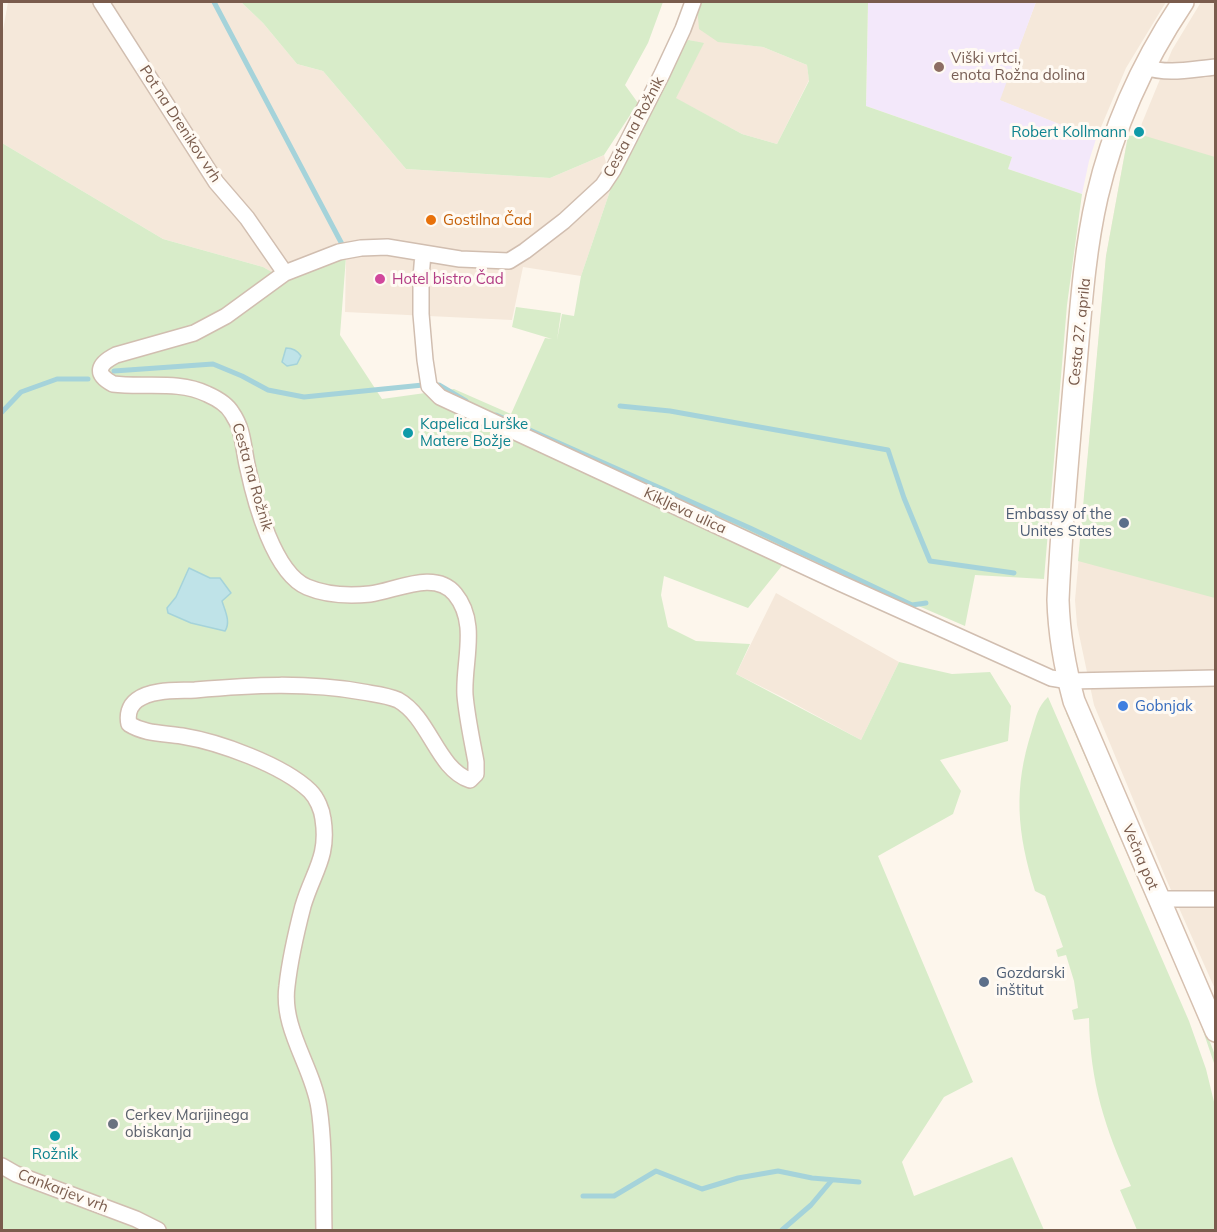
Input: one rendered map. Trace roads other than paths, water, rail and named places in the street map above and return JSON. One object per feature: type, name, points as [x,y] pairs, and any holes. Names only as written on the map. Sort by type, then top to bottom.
[{"type":"main road","name":"Cesta 27. aprila","points":[[1068,681],[1059,630],[1058,600],[1070,437],[1087,263],[1097,197],[1109,154],[1126,108],[1145,68],[1183,2]]},
{"type":"main road","name":"Večna pot","points":[[1068,681],[1074,701],[1215,1031]]},
{"type":"street","name":"Pot na Drenikov vrh","points":[[101,2],[216,182],[247,218],[285,273]]},
{"type":"street","name":"Cesta na Rožnik","points":[[324,1230],[319,1108],[312,1079],[288,1020],[286,991],[292,950],[304,903],[323,857],[325,834],[322,810],[311,792],[248,755],[217,743],[140,731],[129,724],[127,717],[130,708],[138,700],[156,693],[265,684],[345,689],[386,696],[398,700],[411,711],[451,767],[460,777],[470,780],[476,774],[476,762],[465,694],[469,636],[467,620],[463,606],[449,587],[437,583],[424,582],[369,594],[343,594],[322,592],[306,587],[295,580],[278,556],[266,530],[250,482],[243,437],[232,412],[214,397],[188,387],[113,384],[103,379],[100,366],[107,359],[116,355],[194,333],[226,316],[285,273],[329,255],[361,248],[387,247],[460,259],[509,261],[564,221],[603,185],[614,170],[683,29],[693,2]]},
{"type":"street","points":[[1145,68],[1158,72],[1169,72],[1215,67]]},
{"type":"street","name":"Kikljeva ulica","points":[[423,253],[421,305],[425,360],[429,386],[440,397],[870,597],[1051,678],[1068,681],[1215,678]]},
{"type":"street","points":[[1158,899],[1215,899]]},
{"type":"street","name":"Cankarjev vrh","points":[[2,1166],[16,1174],[136,1219],[158,1230]]},
{"type":"water","points":[[286,348],[295,350],[301,356],[297,364],[287,366],[282,362]]},
{"type":"water","points":[[189,568],[210,578],[220,578],[231,593],[222,601],[227,620],[225,631],[191,623],[168,613],[167,608],[176,597]]},
{"type":"waterway","points":[[214,2],[343,246]]},
{"type":"waterway","points":[[114,371],[213,364],[268,390],[304,397],[423,385]]},
{"type":"waterway","points":[[2,412],[21,392],[57,379],[88,379]]},
{"type":"waterway","points":[[439,385],[466,401]]},
{"type":"waterway","points":[[620,406],[670,411],[888,450],[904,498],[930,561],[1014,573]]},
{"type":"waterway","points":[[496,415],[750,528],[912,605],[926,603]]},
{"type":"waterway","points":[[583,1196],[614,1196],[656,1171],[702,1189],[738,1178],[778,1171],[812,1178],[859,1182]]},
{"type":"waterway","points":[[782,1230],[811,1205],[832,1180]]},
{"type":"place","name":"Viški vrtci, enota Rožna dolina","points":[[939,67]]},
{"type":"place","name":"Robert Kollmann","points":[[1139,132]]},
{"type":"place","name":"Gostilna Čad","points":[[431,220]]},
{"type":"place","name":"Hotel bistro Čad","points":[[380,279]]},
{"type":"place","name":"Kapelica Lurške Matere Božje","points":[[408,433]]},
{"type":"place","name":"Embassy of the Unites States","points":[[1124,523]]},
{"type":"place","name":"Gobnjak","points":[[1123,706]]},
{"type":"place","name":"Gozdarski inštitut","points":[[984,982]]},
{"type":"place","name":"Cerkev Marijinega obiskanja","points":[[113,1124]]},
{"type":"place","name":"Rožnik","points":[[55,1136]]}]
